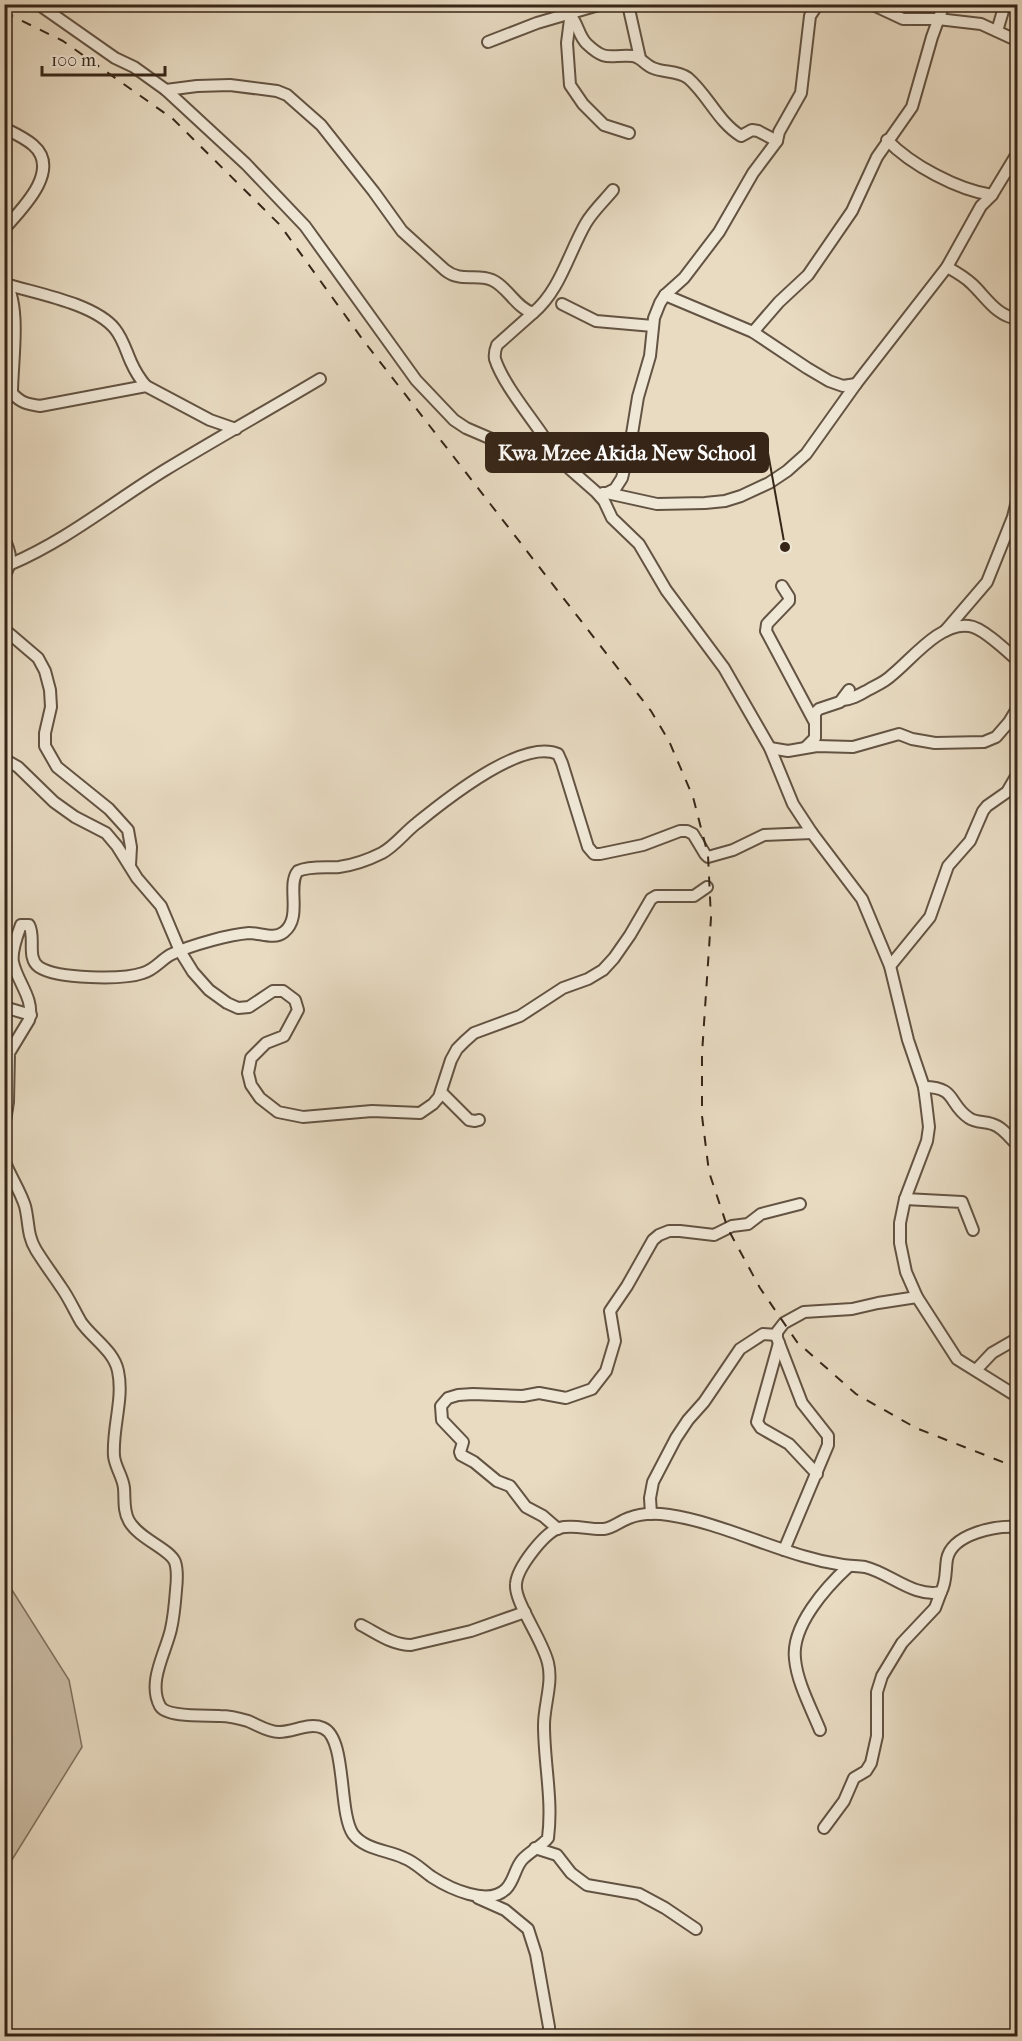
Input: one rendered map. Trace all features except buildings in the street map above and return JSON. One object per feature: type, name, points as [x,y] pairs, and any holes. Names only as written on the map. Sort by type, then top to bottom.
[{"type":"street","points":[[38,4],[115,58],[134,67],[166,90],[246,164],[295,214],[416,380],[454,420],[466,428],[508,446],[547,454],[562,461],[602,493],[621,498],[665,504],[725,501],[769,483],[787,471],[806,454],[856,384],[947,267],[981,206],[1013,169],[1017,153]]},
{"type":"street","points":[[488,42],[572,11],[602,4]]},
{"type":"street","points":[[627,4],[640,58]]},
{"type":"street","points":[[602,493],[615,489],[622,478],[632,440],[640,391],[650,356],[653,326],[660,303],[684,278],[720,231],[753,173],[777,141],[779,132],[801,93],[810,16],[818,4]]},
{"type":"street","points":[[871,4],[903,19],[938,19],[981,24],[1017,41]]},
{"type":"street","points":[[753,332],[779,302],[808,275],[852,211],[872,166],[887,140],[912,107],[944,4]]},
{"type":"street","points":[[997,30],[1005,4]]},
{"type":"street","points":[[572,11],[585,42],[600,55],[604,57],[635,56],[652,68],[686,76],[726,124],[741,136],[752,130],[759,131],[777,141]]},
{"type":"street","points":[[572,11],[567,43],[570,85],[604,125],[629,133]]},
{"type":"street","points":[[166,90],[230,85],[277,91],[287,95],[321,125],[402,231],[445,270],[461,278],[492,280],[524,309],[533,313]]},
{"type":"street","points":[[4,128],[33,145],[44,163],[40,180],[32,195],[4,229]]},
{"type":"street","points":[[887,140],[902,153],[955,186],[992,195]]},
{"type":"street","points":[[547,454],[546,440],[504,376],[494,351],[497,345],[538,309],[558,279],[586,222],[613,190]]},
{"type":"street","points":[[947,267],[970,282],[1004,315],[1017,319]]},
{"type":"street","points":[[7,282],[90,310],[104,318],[115,329],[146,386],[210,420],[236,429]]},
{"type":"street","points":[[4,403],[12,393],[14,308],[12,293],[7,282]]},
{"type":"street","points":[[665,296],[753,332],[829,381],[843,386],[856,384]]},
{"type":"street","points":[[562,304],[596,321],[653,326]]},
{"type":"street","points":[[11,564],[64,537],[163,471],[320,379]]},
{"type":"street","points":[[12,393],[25,404],[40,406],[146,386]]},
{"type":"street","points":[[602,493],[612,518],[639,544],[666,590],[724,668],[770,748],[793,804],[862,899],[890,966],[908,1040],[924,1087],[927,1141],[905,1199],[900,1223],[900,1243],[906,1272],[916,1297],[950,1351],[966,1366],[1017,1397]]},
{"type":"street","points":[[945,631],[987,582],[1012,529],[1017,497]]},
{"type":"street","points":[[4,539],[10,551],[11,564],[4,576]]},
{"type":"street","points":[[782,586],[789,601],[765,628],[814,721]]},
{"type":"street","points":[[805,748],[815,738],[815,713],[819,709],[837,704],[846,695],[857,697],[878,686],[891,677],[928,642],[945,631],[959,626],[971,626],[1001,644],[1017,661]]},
{"type":"street","points":[[4,628],[38,658],[45,671],[51,706],[45,733],[45,746],[57,767],[109,809],[128,830],[131,847],[130,867]]},
{"type":"street","points":[[770,748],[788,751],[824,745],[853,747],[899,734],[935,743],[984,742],[996,737],[1009,722],[1017,707]]},
{"type":"street","points":[[4,1128],[8,1102],[6,1080],[10,1047],[31,1014],[27,994],[13,960],[21,925],[29,925],[32,929],[33,956],[35,963],[42,969],[54,973],[95,977],[134,975],[153,969],[169,956],[180,951],[207,942],[246,933],[267,936],[283,933],[293,914],[294,879],[298,871],[353,865],[385,851],[416,823],[493,768],[524,755],[546,752],[558,754],[588,848],[594,854],[643,845],[684,831],[693,834],[708,857],[733,850],[764,835],[812,833]]},
{"type":"street","points":[[4,759],[18,767],[54,802],[75,817],[106,833],[160,906],[180,951],[193,972],[209,990],[238,1008],[249,1007],[273,991],[284,991],[295,1000],[298,1010],[284,1036],[266,1043],[251,1058],[248,1073],[250,1085],[260,1098],[278,1112],[303,1117],[372,1111],[413,1114],[426,1110],[434,1104],[441,1092],[454,1054],[474,1033],[520,1016],[562,988],[588,979],[603,970],[630,935],[651,898],[694,896],[707,887]]},
{"type":"street","points":[[890,966],[930,917],[948,866],[970,841],[983,811],[1007,792],[1017,773]]},
{"type":"street","points":[[4,1007],[31,1014]]},
{"type":"street","points":[[924,1087],[935,1087],[946,1091],[970,1119],[1000,1127],[1017,1146]]},
{"type":"street","points":[[441,1092],[469,1120],[479,1120]]},
{"type":"street","points":[[4,1160],[21,1194],[34,1248],[82,1322],[112,1357],[118,1370],[120,1386],[114,1455],[124,1485],[125,1511],[128,1521],[145,1538],[171,1556],[176,1564],[177,1576],[171,1633],[163,1650],[157,1679],[159,1705],[165,1711],[176,1714],[232,1716],[276,1732],[315,1725],[328,1730],[338,1752],[348,1820],[353,1834],[366,1844],[404,1858],[432,1877],[505,1910],[528,1929],[536,1954],[549,2037]]},
{"type":"street","points":[[905,1199],[962,1202],[974,1230]]},
{"type":"street","points":[[558,1528],[526,1507],[510,1486],[497,1481],[474,1462],[461,1455],[463,1442],[442,1420],[441,1406],[444,1401],[458,1395],[523,1396],[539,1393],[566,1398],[588,1392],[606,1371],[615,1341],[610,1311],[653,1240],[669,1231],[714,1235],[732,1226],[748,1224],[761,1214],[801,1203]]},
{"type":"street","points":[[817,1474],[789,1444],[761,1428],[757,1422],[784,1323],[804,1312],[852,1310],[916,1297]]},
{"type":"street","points":[[651,1514],[650,1498],[653,1482],[675,1438],[688,1420],[704,1402],[740,1349],[763,1334],[778,1339]]},
{"type":"street","points":[[976,1370],[992,1353],[1017,1338]]},
{"type":"street","points":[[778,1339],[802,1403],[828,1436],[828,1444],[817,1474],[784,1550]]},
{"type":"street","points":[[472,1896],[501,1893],[507,1888],[519,1863],[548,1838],[550,1794],[544,1725],[550,1680],[549,1664],[542,1645],[518,1599],[516,1588],[519,1572],[530,1555],[545,1538],[558,1528],[583,1526],[603,1529],[627,1518],[651,1514],[691,1519],[823,1562],[864,1567],[877,1571],[899,1583],[926,1593],[941,1592]]},
{"type":"street","points":[[824,1828],[844,1801],[854,1778],[866,1771],[871,1763],[877,1736],[877,1692],[882,1676],[902,1642],[935,1608],[946,1583],[948,1557],[956,1545],[980,1531],[1017,1527]]},
{"type":"street","points":[[820,1730],[805,1696],[794,1651],[806,1616],[814,1603],[849,1566]]},
{"type":"street","points":[[361,1625],[393,1642],[411,1645],[471,1631],[525,1612]]},
{"type":"street","points":[[535,1848],[557,1855],[571,1873],[587,1885],[639,1894],[696,1929]]},
{"type":"shaded area","points":[[5,1579],[69,1680],[82,1747],[5,1871]]},
{"type":"railway","points":[[4,12],[63,41],[173,119],[280,225],[363,340],[651,711],[669,741],[693,797],[708,855],[711,918],[702,1054],[702,1116],[709,1172],[728,1229],[760,1288],[797,1342],[856,1394],[916,1428],[1018,1468]]},
{"type":"place","name":"Kwa Mzee Akida New School","points":[[785,547]]}]
